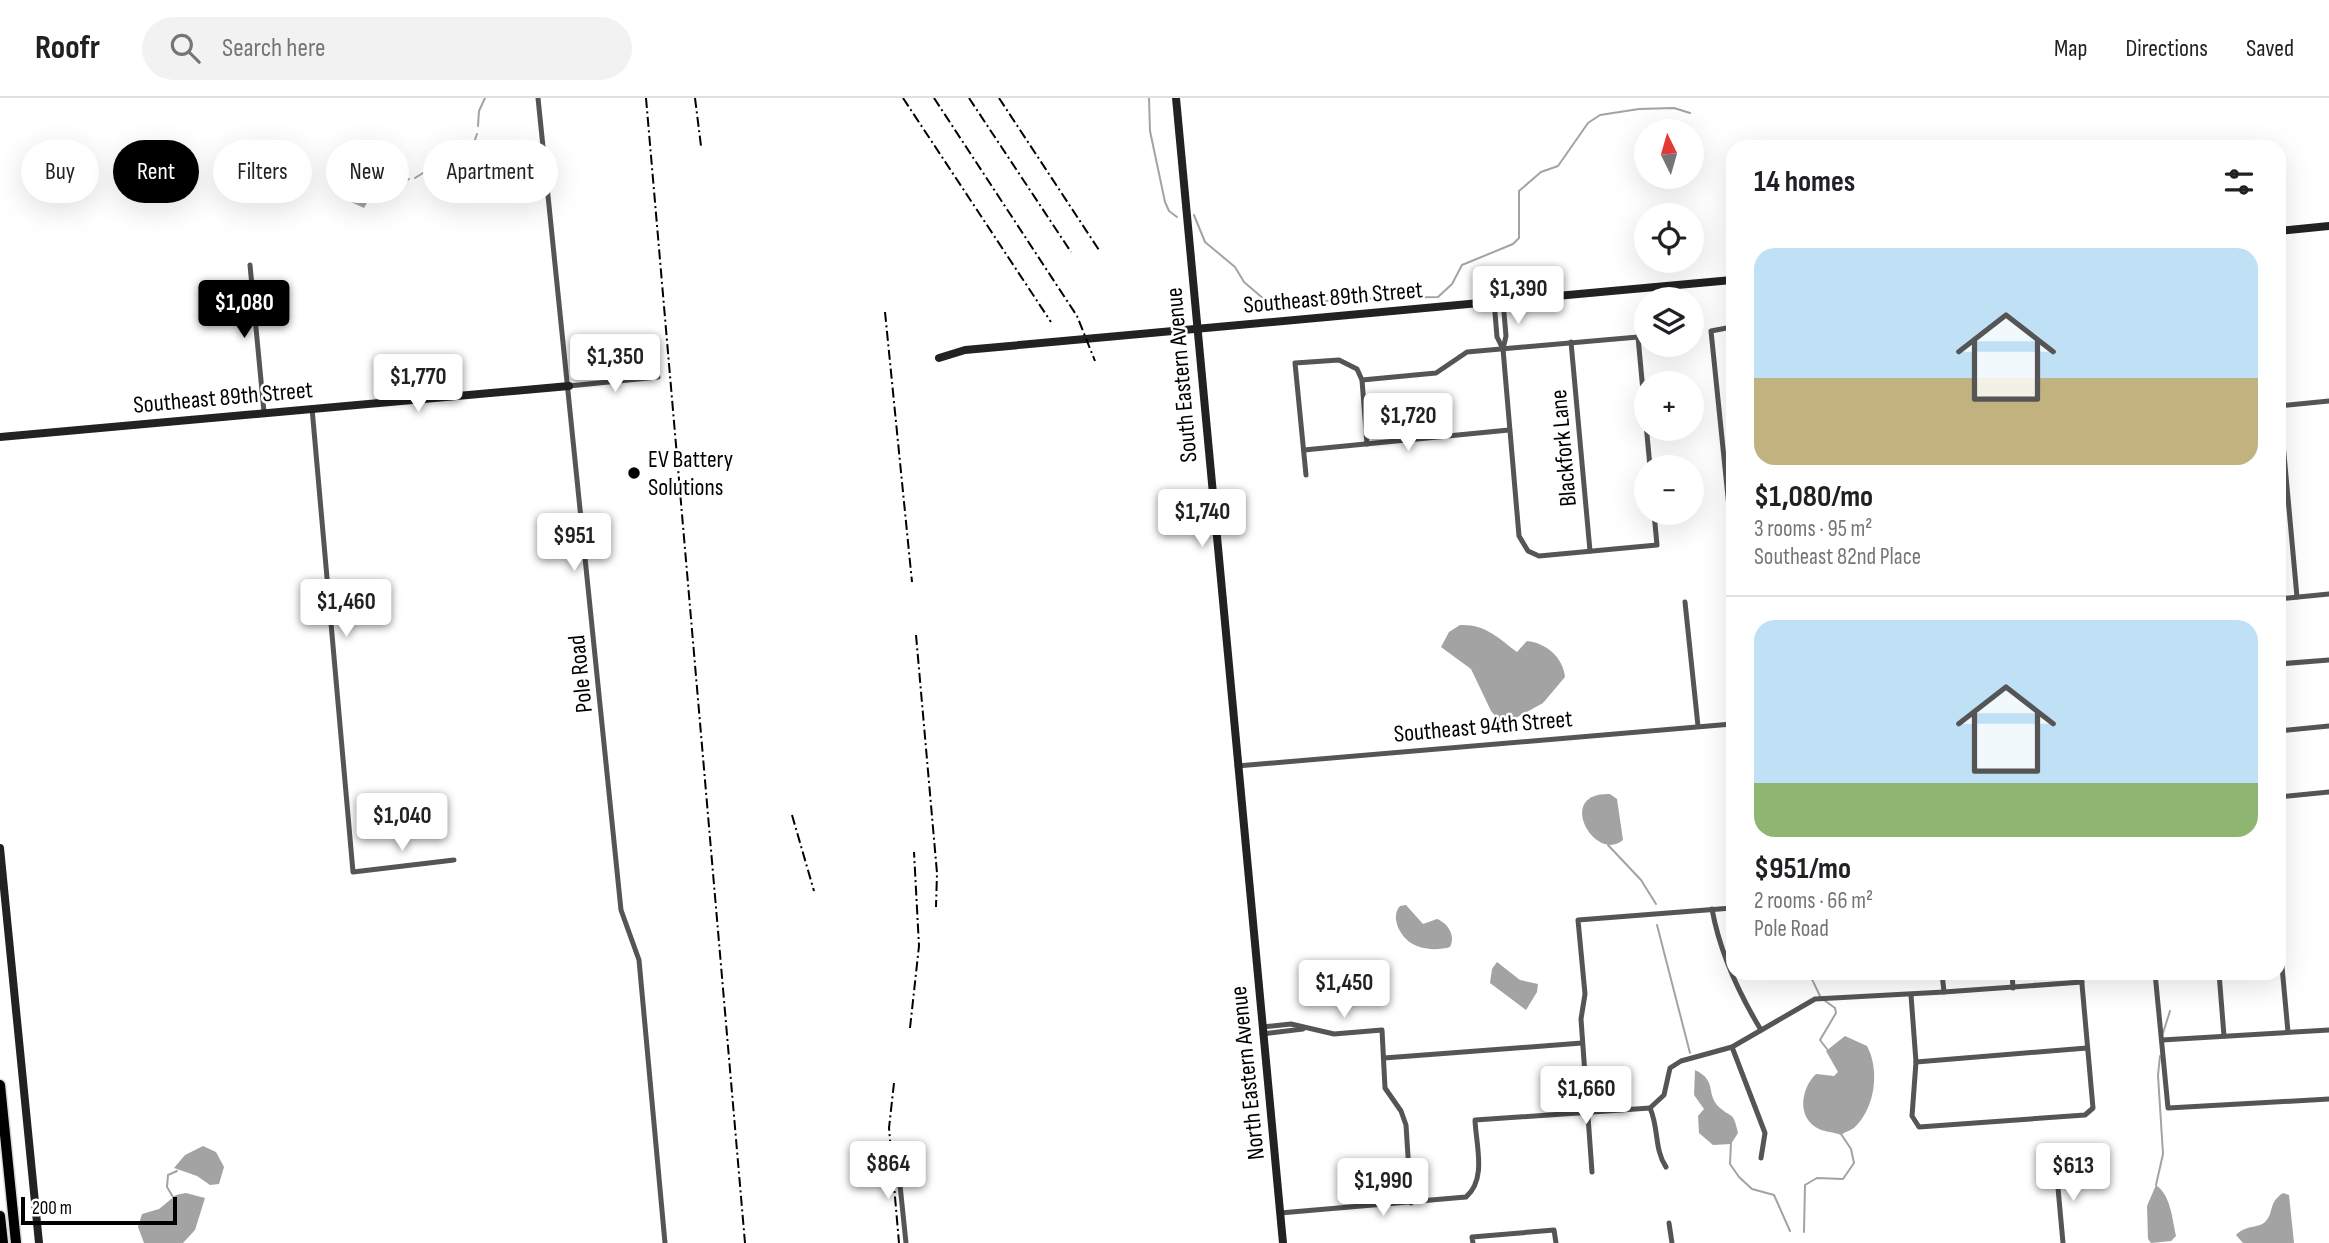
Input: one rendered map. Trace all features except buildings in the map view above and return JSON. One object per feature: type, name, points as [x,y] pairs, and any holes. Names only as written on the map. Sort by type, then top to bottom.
[{"type":"highway","points":[[0,1085],[16,1243]]},
{"type":"highway","points":[[0,1216],[3,1243]]},
{"type":"main road","name":"South Eastern Avenue","points":[[1176,98],[1249,899]]},
{"type":"main road","points":[[2286,230],[2329,226]]},
{"type":"main road","name":"Southeast 89th Street","points":[[939,358],[965,349],[1726,281]]},
{"type":"main road","name":"Southeast 89th Street","points":[[0,437],[569,386]]},
{"type":"main road","points":[[0,848],[39,1243]]},
{"type":"main road","name":"North Eastern Avenue","points":[[1249,899],[1283,1243]]},
{"type":"street","name":"Pole Road","points":[[538,98],[621,910],[639,960],[665,1243]]},
{"type":"street","points":[[250,265],[264,412]]},
{"type":"street","points":[[1498,301],[1506,336],[1503,349],[1519,536],[1528,551],[1539,556],[1657,545],[1655,525]]},
{"type":"street","points":[[1726,328],[1711,331],[1726,477]]},
{"type":"street","points":[[1362,380],[1436,373],[1463,353],[1638,338],[1649,455]]},
{"type":"street","name":"Blackfork Lane","points":[[1571,342],[1590,551]]},
{"type":"street","points":[[1306,475],[1296,363],[1344,360],[1357,369],[1362,380],[1367,444]]},
{"type":"street","name":"Southeast 89th Street","points":[[569,386],[658,377]]},
{"type":"street","points":[[2286,405],[2329,401]]},
{"type":"street","points":[[312,408],[353,872],[454,860]]},
{"type":"street","points":[[1304,450],[1509,430]]},
{"type":"street","points":[[2286,480],[2297,597]]},
{"type":"street","points":[[2286,598],[2329,594]]},
{"type":"street","points":[[1685,602],[1698,726]]},
{"type":"street","points":[[2286,663],[2329,660]]},
{"type":"street","name":"Southeast 94th Street","points":[[1237,766],[1726,724]]},
{"type":"street","points":[[2286,730],[2329,726]]},
{"type":"street","points":[[2286,796],[2329,792]]},
{"type":"street","points":[[1592,1172],[1581,1019],[1585,994],[1578,920],[1726,908]]},
{"type":"street","points":[[1712,909],[1726,959]]},
{"type":"street","points":[[1734,980],[1761,1030]]},
{"type":"street","points":[[1943,980],[1944,992]]},
{"type":"street","points":[[2012,980],[2013,988]]},
{"type":"street","points":[[2156,980],[2168,1108],[2329,1099]]},
{"type":"street","points":[[2220,980],[2224,1037]]},
{"type":"street","points":[[2283,980],[2288,1032]]},
{"type":"street","points":[[1280,1213],[1457,1200],[1473,1191],[1478,1177],[1475,1120],[1650,1108],[1664,1095],[1670,1068],[1681,1061],[1732,1047],[1815,999],[1911,995],[2082,982],[2093,1108],[2085,1115],[1919,1126],[1912,1116],[1916,1062],[1911,995]]},
{"type":"street","points":[[1262,1031],[1292,1024],[1334,1034],[1381,1030],[1385,1088],[1401,1111],[1406,1125],[1411,1203]]},
{"type":"street","points":[[2162,1040],[2329,1030]]},
{"type":"street","points":[[1384,1058],[1582,1043]]},
{"type":"street","points":[[1732,1047],[1765,1133],[1761,1158]]},
{"type":"street","points":[[1916,1062],[2087,1048]]},
{"type":"street","points":[[1650,1108],[1657,1131],[1658,1156],[1666,1167]]},
{"type":"street","points":[[897,1156],[906,1243]]},
{"type":"street","points":[[2056,1166],[2063,1243]]},
{"type":"street","points":[[1670,1223],[1672,1243]]},
{"type":"street","points":[[1473,1240],[1554,1230],[1556,1243]]},
{"type":"shaded area","points":[[353,203],[367,203],[364,208]]},
{"type":"shaded area","points":[[1460,625],[1484,629],[1517,652],[1527,641],[1541,645],[1557,657],[1565,677],[1543,703],[1503,725],[1491,711],[1471,669],[1441,647],[1449,632]]},
{"type":"shaded area","points":[[1610,794],[1617,799],[1623,840],[1612,845],[1601,843],[1592,835],[1582,814],[1584,804],[1593,796]]},
{"type":"shaded area","points":[[1406,905],[1423,924],[1437,919],[1445,924],[1451,934],[1450,947],[1425,948],[1406,939],[1399,929],[1396,917],[1400,906]]},
{"type":"shaded area","points":[[1497,962],[1520,980],[1538,984],[1537,992],[1526,1010],[1490,983],[1492,969]]},
{"type":"shaded area","points":[[1845,1036],[1867,1046],[1874,1077],[1868,1109],[1854,1128],[1841,1135],[1821,1130],[1812,1124],[1807,1118],[1803,1103],[1807,1087],[1816,1074],[1834,1076],[1838,1072],[1826,1051]]},
{"type":"shaded area","points":[[1695,1070],[1706,1078],[1715,1102],[1735,1121],[1738,1133],[1731,1144],[1713,1145],[1699,1133],[1698,1116],[1704,1109],[1694,1095]]},
{"type":"shaded area","points":[[203,1146],[216,1152],[224,1167],[219,1184],[210,1185],[197,1176],[174,1168],[185,1155]]},
{"type":"shaded area","points":[[2156,1185],[2168,1201],[2176,1236],[2171,1241],[2151,1243],[2148,1239],[2147,1206]]},
{"type":"shaded area","points":[[186,1193],[205,1198],[195,1230],[183,1243],[144,1243],[138,1227],[142,1214],[159,1209],[176,1195]]},
{"type":"shaded area","points":[[2283,1193],[2289,1195],[2294,1243],[2243,1243],[2236,1235],[2266,1221],[2275,1200]]},
{"type":"waterway","points":[[478,126],[479,111],[485,98]]},
{"type":"waterway","points":[[1149,98],[1150,131],[1165,202],[1169,211],[1177,217]]},
{"type":"waterway","points":[[1194,215],[1205,242],[1235,267],[1244,282],[1265,300],[1311,304],[1338,299],[1438,297],[1452,284],[1462,265],[1513,244],[1519,238],[1519,191],[1541,172],[1558,166],[1588,123],[1600,115],[1639,109],[1674,108],[1690,113]]},
{"type":"waterway","points":[[475,140],[477,134]]},
{"type":"waterway","points":[[415,178],[423,173]]},
{"type":"waterway","points":[[1608,845],[1641,880],[1656,904]]},
{"type":"waterway","points":[[1657,925],[1690,1053]]},
{"type":"waterway","points":[[1812,980],[1820,996]]},
{"type":"waterway","points":[[1824,1000],[1835,1008],[1836,1013],[1820,1040],[1827,1049]]},
{"type":"waterway","points":[[2163,1033],[2170,1011]]},
{"type":"waterway","points":[[2156,1185],[2163,1154],[2158,1075],[2160,1056]]},
{"type":"waterway","points":[[1804,1232],[1805,1185],[1817,1178],[1843,1179],[1854,1163],[1851,1149],[1841,1134]]},
{"type":"waterway","points":[[1731,1142],[1730,1164],[1752,1189],[1774,1195],[1790,1231]]},
{"type":"waterway","points":[[173,1197],[167,1187],[168,1175],[177,1171]]},
{"type":"railway","points":[[646,98],[745,1243]]},
{"type":"railway","points":[[695,98],[701,146]]},
{"type":"railway","points":[[903,98],[1051,322]]},
{"type":"railway","points":[[934,98],[1077,316],[1095,361]]},
{"type":"railway","points":[[969,98],[1071,252]]},
{"type":"railway","points":[[999,98],[1099,250]]},
{"type":"railway","points":[[885,312],[912,582]]},
{"type":"railway","points":[[916,635],[937,873],[936,907]]},
{"type":"railway","points":[[792,815],[814,891]]},
{"type":"railway","points":[[910,1028],[919,946],[914,852]]},
{"type":"railway","points":[[894,1083],[889,1128],[899,1243]]},
{"type":"place","name":"EV Battery Solutions","points":[[634,473]]}]
